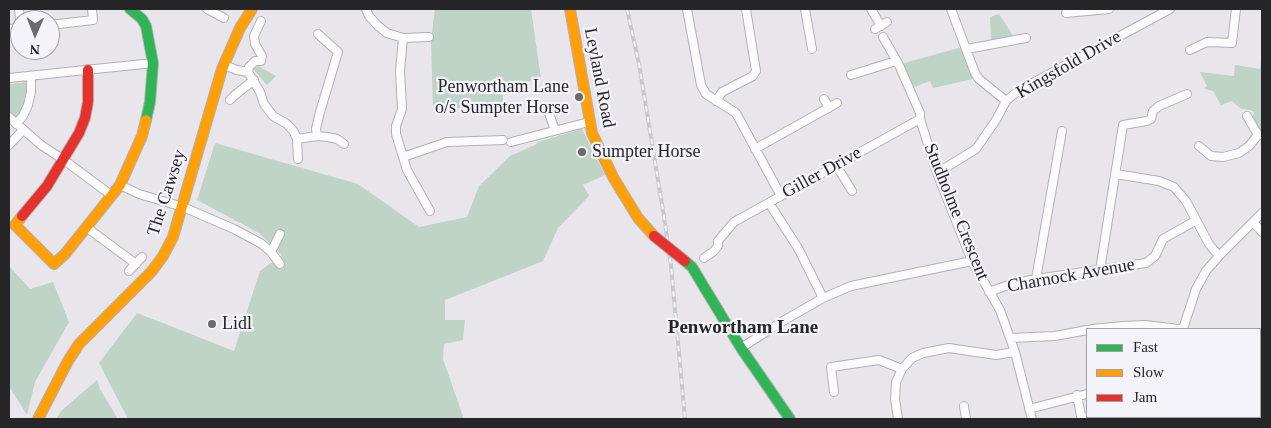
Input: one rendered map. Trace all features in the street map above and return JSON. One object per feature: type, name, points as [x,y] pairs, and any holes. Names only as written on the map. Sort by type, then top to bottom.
[{"type":"street","points":[[60,24],[93,20],[92,9]]},
{"type":"street","points":[[88,70],[89,96],[85,118],[64,160],[47,186],[15,225],[54,264],[65,254],[120,185],[142,136],[150,102],[153,63],[146,26],[142,19],[130,9]]},
{"type":"street","points":[[207,9],[224,18]]},
{"type":"street","name":"The Cawsey","points":[[38,419],[79,344],[152,271],[173,237],[224,65],[240,28],[252,9]]},
{"type":"street","points":[[366,9],[369,16],[387,33],[403,38],[428,37]]},
{"type":"street","name":"Leyland Road","points":[[570,9],[589,122],[592,133],[613,177],[638,218],[654,236],[692,267],[741,348],[790,419]]},
{"type":"street","points":[[687,9],[701,85],[706,94],[736,113],[781,196]]},
{"type":"street","points":[[716,100],[722,92],[753,76],[756,71],[746,9]]},
{"type":"street","points":[[805,9],[812,49]]},
{"type":"street","points":[[871,9],[881,26]]},
{"type":"street","points":[[951,9],[975,73],[979,79],[1006,101]]},
{"type":"street","points":[[1066,13],[1109,9]]},
{"type":"street","name":"Kingsfold Drive","points":[[937,173],[976,149],[996,120],[1006,101],[1018,91],[1170,9]]},
{"type":"street","points":[[1190,50],[1207,42],[1232,43],[1236,9]]},
{"type":"street","points":[[248,72],[249,67],[255,62],[261,61],[262,56],[255,44],[254,36],[261,20]]},
{"type":"street","points":[[317,136],[316,128],[320,112],[338,52],[318,34]]},
{"type":"street","name":"Studholme Crescent","points":[[883,37],[920,113],[920,119],[937,173],[972,261],[1000,310],[1015,352],[1032,419]]},
{"type":"street","points":[[403,38],[400,71],[402,109],[396,126],[403,157],[416,188],[431,206]]},
{"type":"street","points":[[966,49],[1021,42]]},
{"type":"street","points":[[851,75],[896,61]]},
{"type":"street","points":[[9,78],[153,63]]},
{"type":"street","points":[[224,65],[248,72],[254,80],[264,104],[273,116],[287,124],[294,132],[297,139],[298,158]]},
{"type":"street","points":[[9,146],[28,105],[31,92],[31,76]]},
{"type":"street","points":[[230,100],[254,80]]},
{"type":"street","points":[[1122,128],[1123,126],[1151,119],[1153,112],[1159,106],[1187,94]]},
{"type":"street","points":[[824,99],[829,108]]},
{"type":"street","points":[[755,149],[837,103]]},
{"type":"street","points":[[534,109],[547,108],[555,130]]},
{"type":"street","points":[[1199,146],[1211,156],[1223,157],[1239,153],[1260,135],[1247,116]]},
{"type":"street","points":[[9,117],[41,145],[111,195]]},
{"type":"street","name":"Giller Drive","points":[[704,258],[714,251],[718,246],[718,241],[734,222],[920,119]]},
{"type":"street","points":[[1100,270],[1122,128],[1118,120]]},
{"type":"street","points":[[403,157],[447,142],[507,141],[589,122]]},
{"type":"street","points":[[1036,279],[1062,131]]},
{"type":"street","points":[[297,139],[317,136],[337,139],[344,144]]},
{"type":"street","points":[[836,165],[852,191]]},
{"type":"street","points":[[1116,174],[1159,180],[1174,187],[1186,201],[1195,221],[1219,256]]},
{"type":"street","points":[[120,185],[139,194],[183,207],[234,229],[262,244],[280,264]]},
{"type":"street","points":[[769,202],[798,248],[823,298]]},
{"type":"street","points":[[1183,328],[1196,289],[1206,272],[1219,256],[1262,213]]},
{"type":"street","name":"Charnock Avenue","points":[[989,292],[1011,284],[1036,279],[1146,263],[1156,256],[1163,239],[1195,221]]},
{"type":"street","points":[[1253,222],[1262,232]]},
{"type":"street","points":[[86,227],[136,264]]},
{"type":"street","points":[[271,252],[280,234]]},
{"type":"street","points":[[129,271],[142,257]]},
{"type":"street","points":[[741,348],[823,298],[851,286],[972,261]]},
{"type":"street","points":[[1102,328],[1145,325],[1170,328]]},
{"type":"street","points":[[1010,338],[1055,336],[1086,330]]},
{"type":"street","points":[[898,419],[894,390],[902,369],[912,358],[924,353],[949,348],[996,355],[1015,352]]},
{"type":"street","points":[[834,392],[831,367],[879,360],[902,369]]},
{"type":"street","points":[[1028,409],[1086,394]]},
{"type":"street","points":[[1077,396],[1081,416],[1088,419]]},
{"type":"street","points":[[964,406],[966,419]]},
{"type":"street","points":[[1101,419],[1114,418]]},
{"type":"green space","points":[[435,9],[531,9],[541,79],[502,87],[504,111],[433,107],[431,41]]},
{"type":"green space","points":[[999,14],[1014,37],[991,41],[990,17]]},
{"type":"green space","points":[[962,47],[973,79],[933,88],[930,81],[912,88],[901,64]]},
{"type":"green space","points":[[1261,61],[1262,133],[1252,118],[1253,111],[1240,108],[1232,101],[1221,105],[1213,91],[1204,88],[1207,86],[1200,72],[1234,76],[1235,65],[1260,69]]},
{"type":"green space","points":[[258,66],[276,76],[267,85],[253,69]]},
{"type":"green space","points":[[28,82],[25,104],[17,119],[9,112],[9,84]]},
{"type":"green space","points":[[582,129],[605,175],[583,185],[589,196],[558,228],[543,261],[445,300],[445,320],[465,320],[463,340],[444,344],[443,359],[464,419],[128,419],[99,363],[137,313],[234,351],[260,271],[282,255],[259,233],[197,200],[215,143],[358,184],[419,227],[467,217],[479,186],[510,156],[538,142]]},
{"type":"green space","points":[[9,266],[30,289],[53,282],[69,322],[35,382],[27,415],[9,386]]},
{"type":"green space","points":[[97,380],[100,389],[118,419],[56,419],[61,411]]},
{"type":"railway","points":[[627,9],[639,64],[665,223],[671,266],[685,419]]},
{"type":"traffic: fast","points":[[130,9],[142,19],[146,26],[153,63],[150,102],[146,120]]},
{"type":"traffic: fast","points":[[685,261],[692,267],[741,348],[790,419]]},
{"type":"traffic: slow","points":[[38,419],[79,344],[152,271],[173,237],[222,69],[240,28],[252,9]]},
{"type":"traffic: slow","points":[[570,9],[592,133],[613,177],[638,218],[654,236]]},
{"type":"traffic: slow","points":[[22,216],[15,225],[54,264],[65,254],[120,185],[142,136],[146,120]]},
{"type":"traffic: jam","points":[[22,216],[47,186],[79,133],[85,118],[88,102],[88,70]]},
{"type":"traffic: jam","points":[[654,236],[685,261]]},
{"type":"place","name":"Penwortham Lane o/s Sumpter Horse","points":[[579,97]]},
{"type":"place","name":"Sumpter Horse","points":[[582,152]]},
{"type":"place","name":"Lidl","points":[[212,324]]},
{"type":"district","name":"Penwortham Lane","points":[[743,328]]}]
